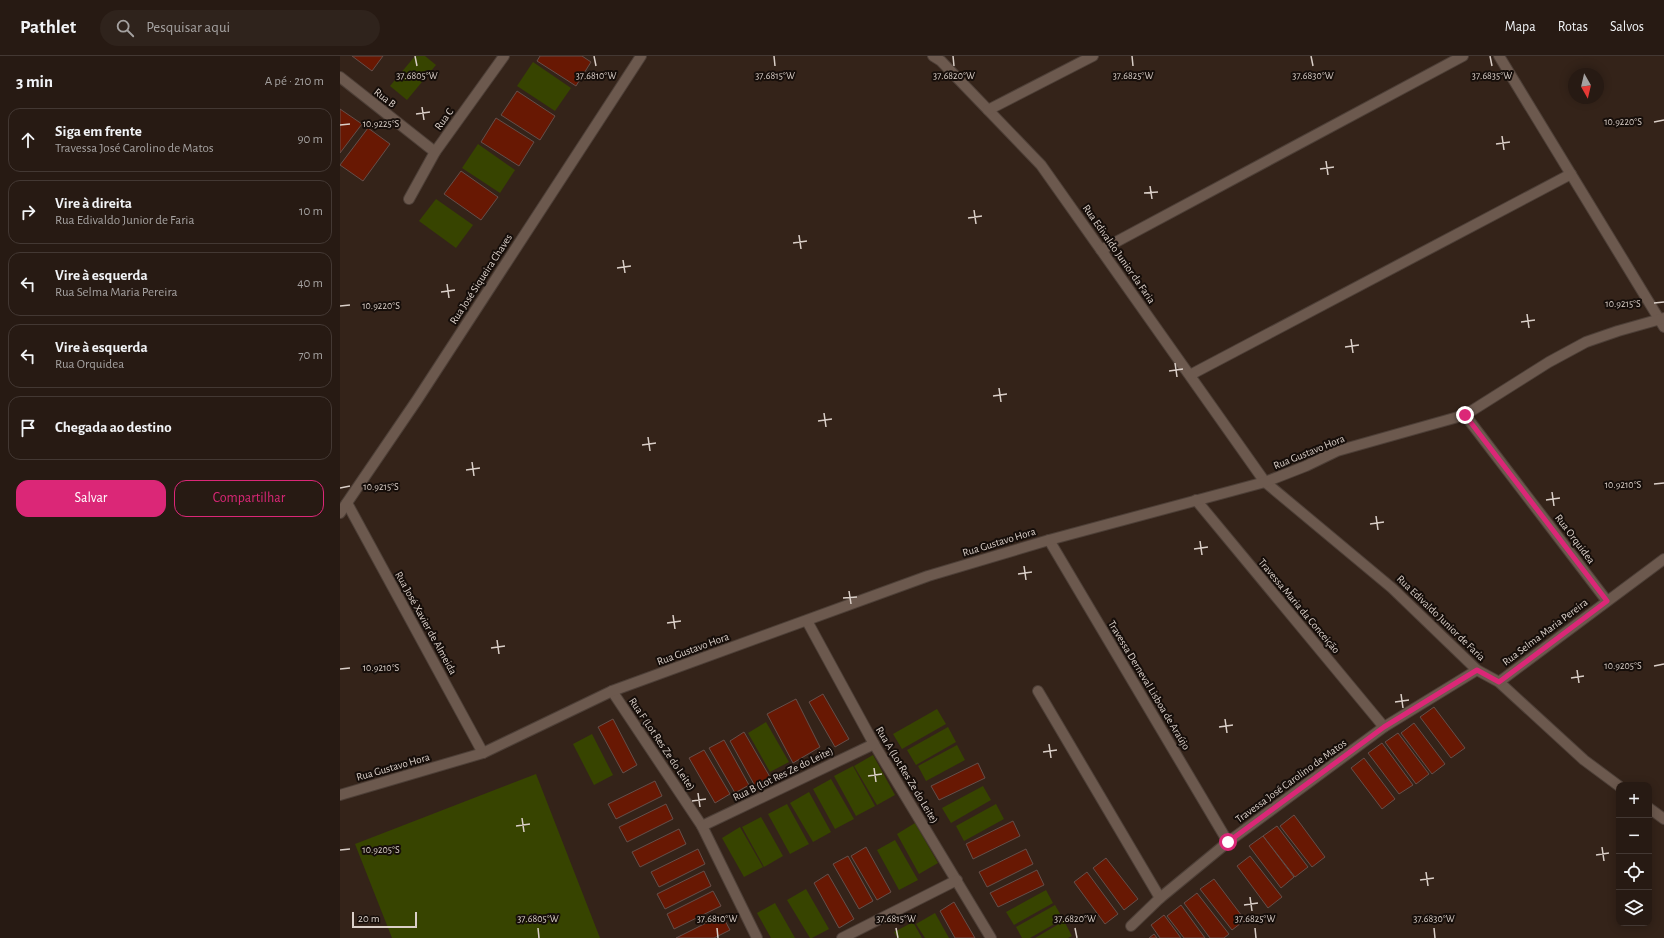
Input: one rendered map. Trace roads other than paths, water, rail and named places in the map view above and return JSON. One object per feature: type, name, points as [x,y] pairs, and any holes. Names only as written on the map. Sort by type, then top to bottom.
[{"type":"street","name":"Rua C","points":[[409,199],[435,152],[504,56]]},
{"type":"street","name":"Rua José Siqueira Chaves","points":[[340,513],[417,400],[640,56]]},
{"type":"street","name":"Rua Edivaldo Junior da Faria","points":[[933,56],[941,61],[1041,165],[1265,482]]},
{"type":"street","points":[[988,110],[1093,56]]},
{"type":"street","points":[[1101,250],[1464,56]]},
{"type":"street","points":[[1498,56],[1663,321]]},
{"type":"street","name":"Rua B","points":[[340,77],[435,152]]},
{"type":"street","points":[[1190,375],[1571,174]]},
{"type":"street","name":"Rua Gustavo Hora","points":[[340,795],[483,753],[612,691],[928,576],[1050,540],[1265,482],[1337,452],[1465,415],[1549,362],[1586,342],[1663,321]]},
{"type":"street","name":"Rua Orquidea","points":[[1465,415],[1607,601]]},
{"type":"street","name":"Rua Edivaldo Junior de Faria","points":[[1265,482],[1392,588],[1477,670],[1499,682],[1584,760],[1616,784]]},
{"type":"street","name":"Travessa Maria da Conceição","points":[[1196,500],[1384,727]]},
{"type":"street","name":"Rua José Xavier de Almeida","points":[[348,503],[483,753]]},
{"type":"street","name":"Travessa Derneval Lisboa de Araújo","points":[[1050,540],[1228,842]]},
{"type":"street","name":"Rua Selma Maria Pereira","points":[[1499,682],[1664,559]]},
{"type":"street","name":"Rua A (Lot Res Ze do Leite)","points":[[807,621],[874,744],[991,938]]},
{"type":"street","name":"Travessa José Carolino de Matos","points":[[1131,926],[1160,898],[1228,842],[1384,727],[1477,670]]},
{"type":"street","name":"Rua F (Lot Res Ze do Leite)","points":[[612,691],[702,826],[757,938]]},
{"type":"street","points":[[1038,691],[1160,898]]},
{"type":"street","name":"Rua B (Lot Res Ze do Leite)","points":[[702,826],[874,744]]},
{"type":"street","points":[[1652,810],[1664,819]]},
{"type":"street","points":[[842,938],[957,880]]}]
